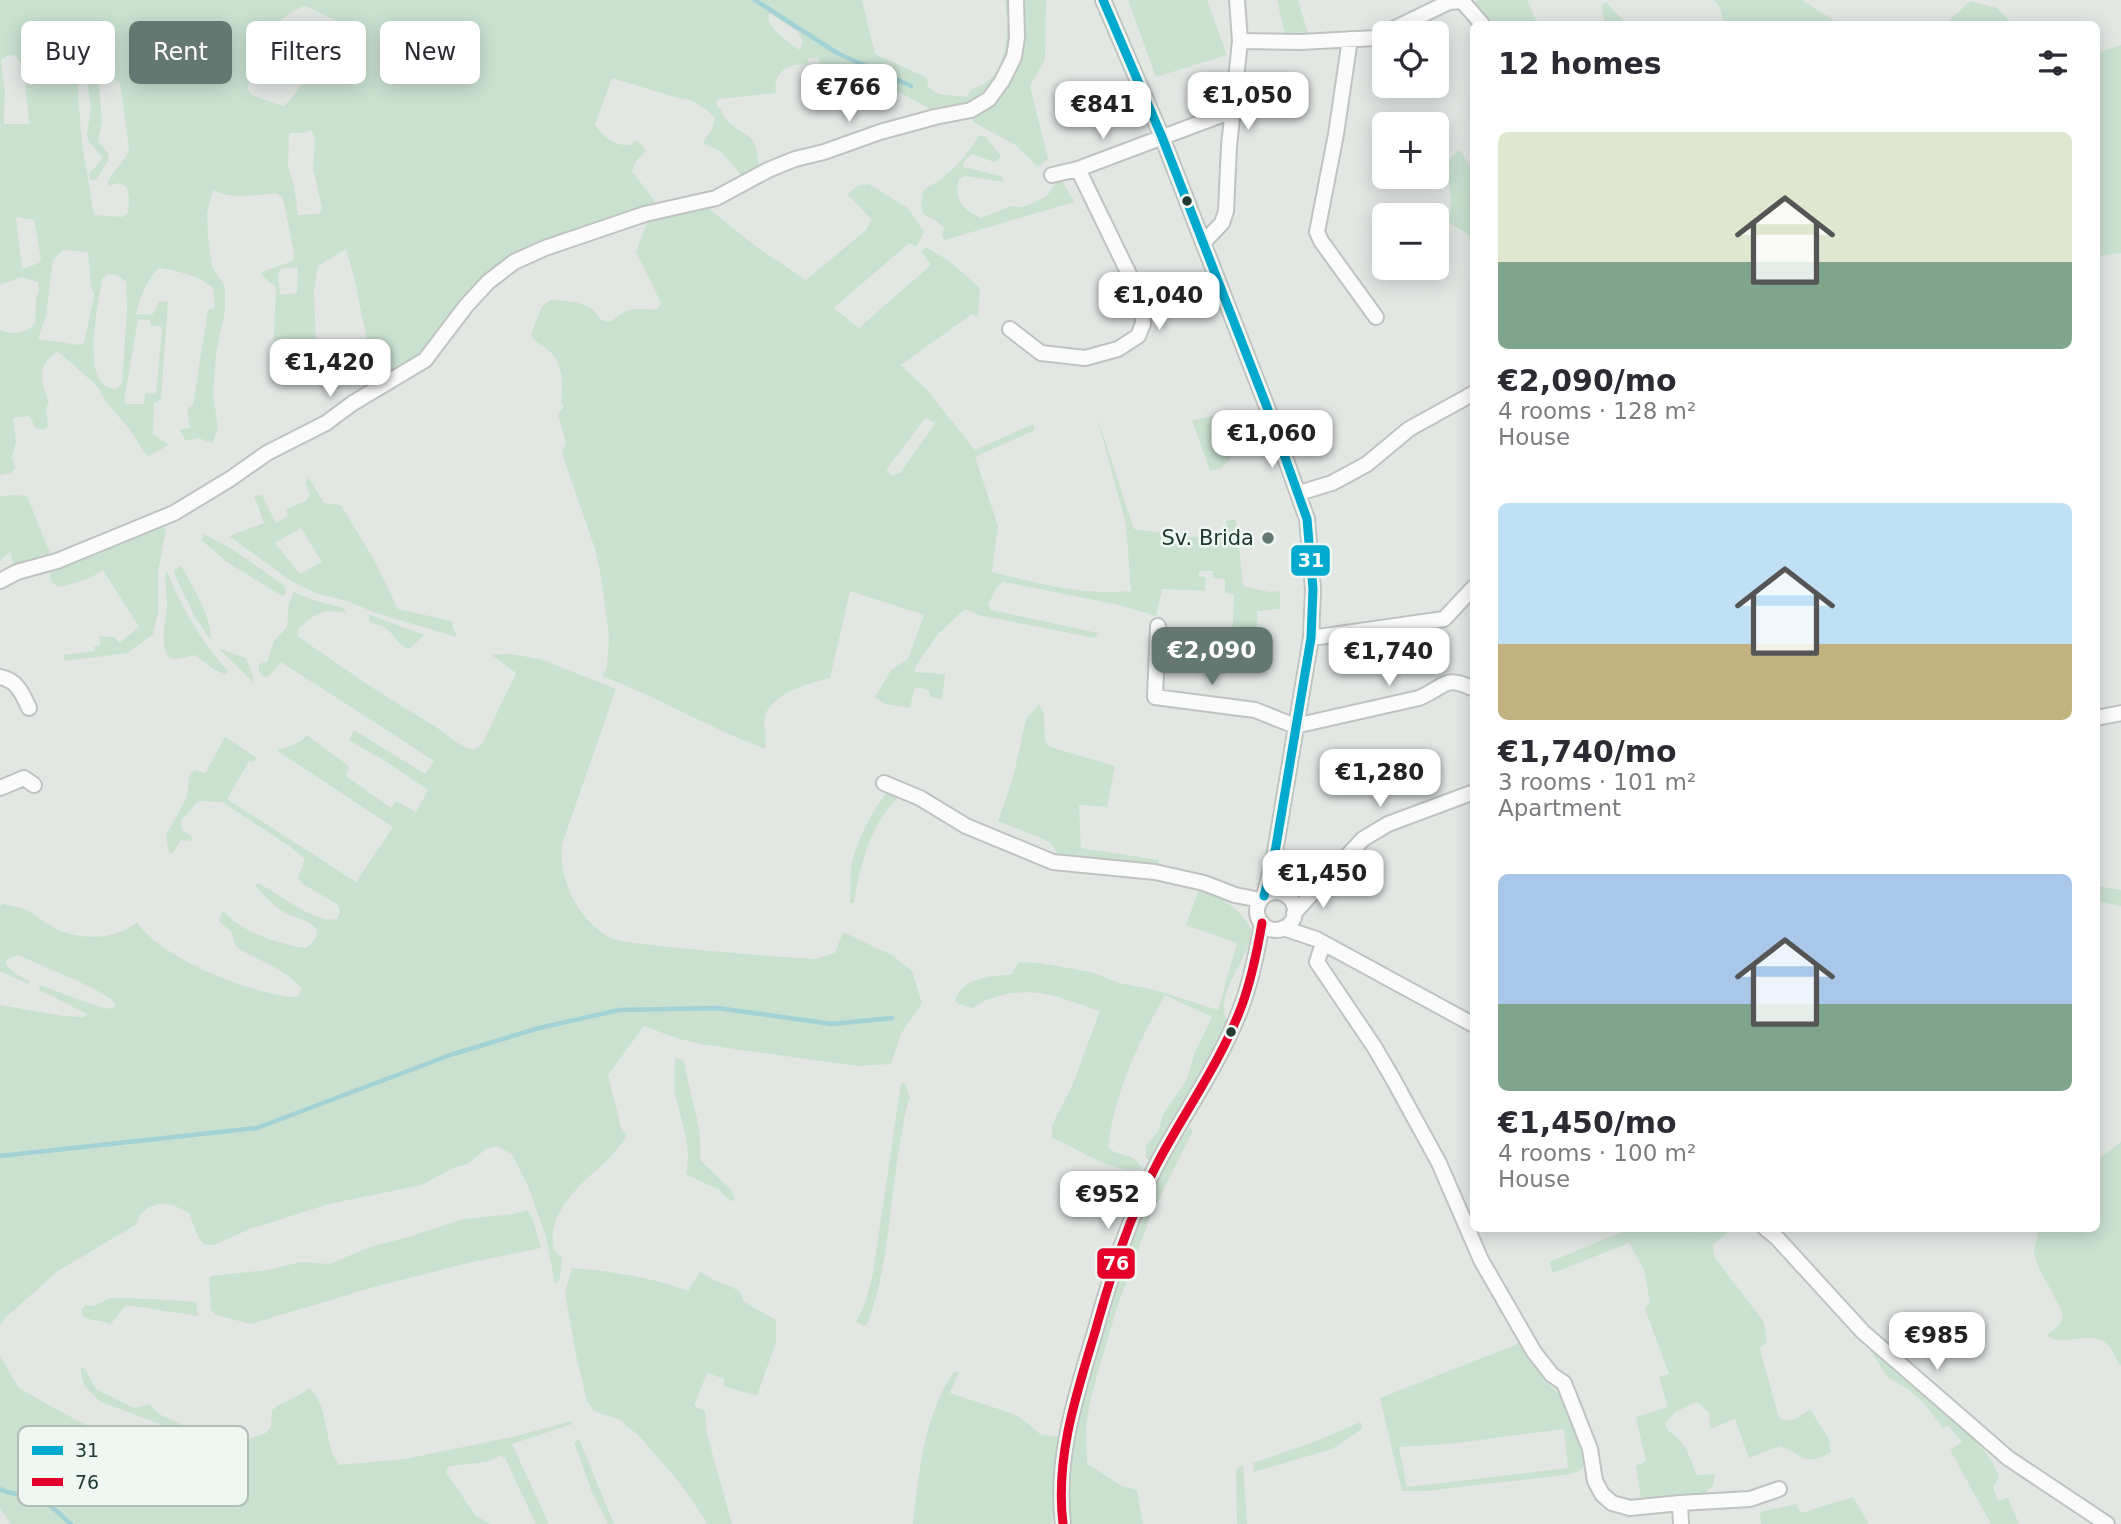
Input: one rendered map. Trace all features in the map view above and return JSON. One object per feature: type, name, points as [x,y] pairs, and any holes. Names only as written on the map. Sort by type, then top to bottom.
[{"type":"street","points":[[0,580],[78,553],[174,513],[267,453],[326,424],[353,403],[425,360],[466,306],[488,282],[514,262],[545,248],[645,214],[716,198],[795,159],[824,152],[880,132],[971,110],[989,99],[1014,57],[1017,38],[1016,0]]},
{"type":"street","points":[[1063,1524],[1060,1500],[1063,1465],[1074,1405],[1119,1252],[1136,1207],[1158,1163],[1224,1047],[1256,963],[1261,908],[1274,858],[1311,638],[1310,551],[1307,519],[1299,493],[1162,137],[1103,0]]},
{"type":"street","points":[[1203,243],[1222,223],[1226,211],[1240,41],[1237,0]]},
{"type":"street","points":[[1411,21],[1449,2],[1462,1],[1480,21]]},
{"type":"street","points":[[1240,41],[1300,42],[1372,38]]},
{"type":"street","points":[[1350,39],[1336,134],[1317,232],[1376,317]]},
{"type":"street","points":[[1052,175],[1078,169],[1233,111]]},
{"type":"street","points":[[1010,329],[1041,353],[1085,358],[1118,349],[1138,335],[1143,324],[1142,301],[1078,169]]},
{"type":"street","points":[[1299,493],[1332,483],[1367,464],[1409,429],[1470,395]]},
{"type":"street","points":[[1311,638],[1444,619],[1470,591]]},
{"type":"street","points":[[1158,626],[1155,697],[1255,710],[1296,726],[1419,698],[1434,692],[1448,681],[1458,681],[1470,686]]},
{"type":"street","points":[[0,677],[11,679],[29,708]]},
{"type":"street","points":[[2100,717],[2121,713]]},
{"type":"street","points":[[0,788],[24,778],[34,785]]},
{"type":"street","points":[[884,783],[920,798],[966,826],[1053,862],[1155,872],[1204,883],[1235,895],[1261,908],[1270,929],[1282,928],[1320,941],[1470,1023]]},
{"type":"street","points":[[1294,913],[1363,839],[1388,824],[1470,793]]},
{"type":"street","points":[[1274,858],[1284,895]]},
{"type":"street","points":[[1284,895],[1321,883]]},
{"type":"street","points":[[1256,963],[1282,928],[1292,921],[1294,913],[1293,903],[1284,895],[1273,892],[1261,908]]},
{"type":"street","points":[[1294,913],[1320,941]]},
{"type":"street","points":[[1320,941],[1317,962],[1387,1069],[1439,1163],[1481,1260],[1534,1352],[1552,1375],[1564,1383],[1590,1449],[1595,1481],[1602,1494],[1612,1503],[1630,1508],[1749,1499],[1779,1489]]},
{"type":"street","points":[[1770,1232],[1863,1332],[2008,1458],[2107,1524]]},
{"type":"street","points":[[1680,1503],[1681,1524]]},
{"type":"green space","points":[[0,0],[862,0],[875,54],[927,78],[928,87],[939,94],[967,97],[971,89],[984,84],[993,76],[1000,65],[1006,40],[1005,0],[1013,0],[1012,45],[996,80],[969,105],[934,111],[858,70],[822,68],[818,57],[808,59],[807,65],[794,65],[783,70],[775,86],[776,93],[718,99],[717,106],[727,120],[750,138],[756,147],[760,170],[745,179],[721,152],[703,143],[712,129],[715,117],[706,110],[688,100],[612,78],[595,124],[605,136],[615,142],[631,145],[635,140],[642,145],[646,151],[636,161],[632,171],[659,207],[530,248],[426,355],[390,377],[382,375],[362,360],[367,349],[367,340],[346,249],[318,266],[314,291],[316,347],[329,349],[330,352],[308,360],[291,383],[284,386],[278,382],[272,383],[276,287],[261,275],[262,272],[293,261],[294,253],[283,198],[276,193],[237,196],[213,190],[207,213],[208,236],[212,266],[225,287],[225,311],[216,353],[213,394],[218,428],[212,443],[198,438],[186,441],[179,430],[190,428],[187,410],[193,405],[208,310],[215,308],[213,288],[194,277],[159,268],[144,290],[136,314],[152,315],[159,302],[168,301],[161,399],[154,403],[153,434],[169,445],[149,456],[144,452],[97,386],[56,352],[45,364],[42,376],[49,403],[46,407],[48,426],[43,430],[36,428],[29,416],[13,418],[16,442],[12,457],[15,468],[11,473],[0,475],[0,330],[19,332],[35,323],[39,291],[38,282],[21,277],[0,285]],"holes":[[[770,13],[798,32],[803,42],[800,50],[782,37],[768,19]],[[21,21],[115,21],[115,80],[120,83],[129,149],[108,182],[109,186],[119,183],[127,187],[128,213],[122,217],[94,215],[82,143],[77,84],[25,84],[29,124],[4,124],[5,92],[1,60],[9,55],[16,56],[21,64]],[[311,130],[315,139],[313,168],[322,209],[319,214],[298,215],[294,185],[288,167],[289,133]],[[16,217],[34,220],[41,259],[39,263],[22,269]],[[63,250],[88,252],[94,295],[84,343],[79,345],[38,339],[46,316],[53,260]],[[298,267],[297,293],[280,295],[280,269]],[[107,274],[118,275],[126,282],[122,383],[116,389],[104,385],[97,375],[94,361],[95,325],[102,279]],[[138,319],[150,320],[150,325],[162,327],[156,394],[145,393],[144,404],[127,404],[124,401]]]},
{"type":"green space","points":[[1023,0],[1046,0],[1045,60],[1030,86],[1048,159],[1038,167],[1014,144],[973,122],[972,115],[984,110],[1024,33]]},
{"type":"green space","points":[[1128,0],[1207,0],[1227,55],[1156,77]]},
{"type":"green space","points":[[1277,0],[1298,0],[1309,37],[1286,39]]},
{"type":"green space","points":[[1479,0],[1527,0],[1537,21],[1485,21],[1473,3]]},
{"type":"green space","points":[[1714,0],[1802,0],[1834,21],[1723,21],[1720,8]]},
{"type":"green space","points":[[1970,1],[1997,8],[2009,21],[1948,21]]},
{"type":"green space","points":[[1606,2],[1624,21],[1602,21],[1602,5]]},
{"type":"green space","points":[[2121,45],[2121,253],[2100,256],[2100,52]]},
{"type":"green space","points":[[87,84],[100,84],[102,121],[98,141],[108,153],[109,159],[96,180],[90,180],[89,174],[103,158],[89,142],[87,135],[91,107]]},
{"type":"green space","points":[[979,136],[985,136],[1001,156],[994,162],[972,154],[965,160],[963,167],[1001,176],[1005,182],[964,176],[959,179],[959,198],[969,211],[981,218],[1012,206],[1029,205],[1047,196],[1060,177],[1074,202],[945,240],[942,236],[944,228],[923,214],[923,190],[955,167]]},
{"type":"green space","points":[[1459,150],[1470,165],[1470,236],[1449,222],[1450,161]]},
{"type":"green space","points":[[869,184],[909,209],[924,232],[916,247],[909,243],[834,308],[859,328],[931,265],[921,251],[926,247],[949,261],[980,288],[978,317],[972,314],[901,365],[928,391],[975,450],[1033,424],[1035,430],[975,457],[998,526],[992,572],[1078,590],[1131,591],[1126,525],[1096,413],[1134,529],[1193,537],[1228,535],[1226,521],[1236,519],[1243,586],[1269,592],[1280,591],[1280,609],[1257,611],[1258,644],[1232,645],[1234,594],[1225,593],[1225,579],[1213,578],[1213,571],[1199,571],[1199,576],[1206,577],[1205,591],[1162,589],[1156,616],[1119,605],[1003,582],[997,587],[988,605],[991,610],[1098,633],[1095,638],[978,615],[965,609],[938,634],[915,667],[915,672],[945,674],[942,699],[930,697],[929,690],[915,687],[910,708],[885,704],[875,697],[891,670],[908,659],[924,615],[850,591],[830,678],[803,686],[775,701],[765,716],[765,749],[602,676],[607,667],[609,636],[601,577],[596,552],[562,453],[566,443],[558,414],[564,407],[561,403],[561,374],[553,355],[531,334],[542,306],[551,300],[575,303],[589,307],[601,319],[608,321],[628,310],[657,309],[661,303],[636,252],[647,222],[708,208],[755,246],[806,280],[865,231],[872,220],[847,194],[860,185]],"holes":[[[926,417],[935,424],[900,473],[893,475],[886,470]]]},
{"type":"green space","points":[[1230,413],[1224,431],[1232,448],[1231,459],[1220,469],[1210,471],[1192,420]]},
{"type":"green space","points":[[309,478],[324,503],[341,505],[373,558],[398,609],[451,621],[457,637],[315,593],[291,581],[229,536],[264,523],[254,496],[262,495],[276,523],[288,516],[286,509],[306,501],[310,494],[305,482]],"holes":[[[301,528],[322,562],[300,574],[275,543]]]},
{"type":"green space","points":[[0,496],[27,496],[52,558],[15,570],[10,552],[0,561]]},
{"type":"green space","points":[[162,527],[166,529],[158,572],[158,613],[153,634],[128,653],[64,661],[64,655],[95,651],[94,647],[101,645],[99,636],[114,637],[119,643],[139,627],[103,570],[90,578],[61,587],[51,581],[51,570]]},
{"type":"green space","points":[[204,534],[232,549],[285,586],[286,593],[282,596],[227,562],[201,540]]},
{"type":"green space","points":[[181,566],[209,623],[210,639],[194,615],[175,575],[174,570]]},
{"type":"green space","points":[[167,572],[193,624],[228,671],[225,674],[195,655],[178,659],[170,658],[166,652],[164,633]]},
{"type":"green space","points":[[294,592],[344,608],[346,613],[331,611],[315,615],[298,629],[298,636],[458,743],[474,750],[482,744],[516,673],[492,655],[510,654],[540,659],[616,689],[562,844],[563,871],[572,896],[586,918],[607,936],[625,942],[659,946],[815,959],[835,953],[843,932],[892,955],[912,971],[922,1003],[901,1034],[891,1064],[858,1066],[706,1045],[679,1039],[644,1026],[608,1075],[622,1131],[627,1134],[621,1145],[570,1197],[556,1221],[554,1250],[562,1257],[560,1279],[555,1284],[546,1237],[528,1186],[512,1154],[497,1146],[486,1149],[468,1164],[453,1168],[422,1185],[329,1204],[250,1229],[214,1245],[204,1244],[198,1237],[189,1213],[173,1205],[149,1207],[140,1215],[136,1224],[58,1271],[5,1318],[0,1326],[0,1005],[63,1016],[83,1017],[87,1014],[39,990],[40,985],[99,1007],[113,1009],[116,1005],[111,999],[88,986],[18,955],[6,960],[6,965],[17,975],[30,981],[28,984],[0,971],[0,906],[3,904],[19,907],[63,932],[82,936],[111,935],[137,922],[165,948],[210,973],[258,990],[297,997],[302,989],[295,981],[236,947],[231,931],[219,922],[222,912],[262,936],[306,948],[315,939],[315,927],[279,909],[255,885],[262,885],[320,918],[337,919],[340,912],[338,905],[303,884],[298,878],[305,859],[222,802],[198,801],[181,821],[182,830],[193,837],[191,841],[181,840],[173,853],[169,853],[166,835],[187,797],[189,777],[194,770],[205,773],[225,737],[257,758],[253,762],[249,761],[227,799],[356,882],[393,827],[276,750],[289,747],[307,735],[349,766],[346,776],[391,808],[396,801],[416,812],[428,790],[349,740],[354,730],[425,774],[434,761],[281,662],[268,677],[264,677],[259,671],[259,664],[267,662],[274,641],[287,627],[289,603]]},
{"type":"green space","points":[[368,614],[424,635],[409,649],[399,643],[387,629],[370,622]]},
{"type":"green space","points":[[218,648],[246,658],[254,683]]},
{"type":"green space","points":[[1039,704],[1044,713],[1045,741],[1050,747],[1115,766],[1107,807],[1079,805],[1081,848],[1159,860],[1157,869],[1059,856],[1050,842],[998,821],[1013,778],[1026,719]]},
{"type":"green space","points":[[889,789],[902,794],[882,817],[875,830],[864,858],[854,903],[850,903],[851,869],[856,849],[871,816]]},
{"type":"green space","points":[[2100,886],[2121,890],[2121,906],[2100,902]]},
{"type":"green space","points":[[1199,889],[1230,905],[1248,923],[1252,931],[1247,949],[1226,993],[1224,1006],[1227,1025],[1149,1160],[1146,1158],[1146,1146],[1159,1130],[1163,1114],[1186,1081],[1195,1052],[1212,1017],[1165,995],[1129,1068],[1116,1107],[1108,1147],[1134,1159],[1142,1169],[1118,1168],[1052,1138],[1052,1125],[1072,1086],[1100,1011],[1056,996],[1032,992],[996,997],[973,1008],[958,1004],[955,1000],[965,986],[972,982],[986,977],[1012,974],[1018,962],[1091,972],[1119,983],[1155,990],[1218,1010],[1237,943],[1186,925]]},
{"type":"green space","points":[[675,1058],[684,1060],[698,1122],[700,1160],[732,1191],[735,1200],[731,1201],[719,1190],[686,1174],[687,1145],[675,1092]]},
{"type":"green space","points":[[901,1083],[905,1083],[910,1097],[896,1167],[880,1281],[867,1325],[864,1326],[856,1322],[866,1301],[873,1273]]},
{"type":"green space","points":[[1189,1127],[1193,1131],[1151,1215],[1117,1307],[1091,1397],[1086,1425],[1087,1464],[1122,1486],[1137,1490],[1143,1524],[1068,1524],[1070,1474],[1078,1425],[1124,1255],[1145,1200]]},
{"type":"green space","points":[[2121,1142],[2121,1366],[2108,1345],[2098,1339],[2059,1340],[2047,1335],[2059,1325],[2063,1317],[2038,1265],[2034,1250],[2038,1232],[2100,1232],[2100,1158]]},
{"type":"green space","points":[[527,1210],[532,1217],[541,1248],[374,1287],[251,1324],[216,1315],[211,1310],[211,1276],[267,1270],[301,1262],[329,1264],[373,1246],[463,1219],[514,1214]]},
{"type":"green space","points":[[1728,1232],[1713,1244],[1715,1258],[1764,1322],[1767,1342],[1760,1348],[1779,1418],[1792,1420],[1810,1409],[1829,1439],[1831,1452],[1809,1459],[1779,1446],[1749,1458],[1735,1419],[1710,1429],[1709,1412],[1697,1402],[1675,1412],[1665,1424],[1686,1450],[1696,1475],[1715,1474],[1713,1485],[1702,1497],[1641,1500],[1636,1466],[1646,1461],[1636,1417],[1668,1407],[1659,1377],[1669,1374],[1645,1309],[1650,1302],[1644,1270],[1629,1243],[1553,1273],[1549,1262],[1620,1233]]},
{"type":"green space","points":[[572,1268],[631,1275],[688,1291],[700,1272],[740,1292],[744,1302],[776,1320],[776,1342],[757,1396],[723,1386],[725,1379],[707,1373],[694,1406],[705,1411],[707,1434],[732,1524],[708,1524],[680,1483],[638,1435],[620,1420],[594,1411],[587,1401],[565,1293]]},
{"type":"green space","points":[[111,1298],[196,1302],[198,1316],[126,1305],[110,1325],[82,1316],[85,1305],[93,1306]]},
{"type":"green space","points":[[1520,1343],[1544,1380],[1563,1397],[1576,1426],[1585,1460],[1583,1468],[1565,1475],[1425,1491],[1402,1491],[1380,1398]],"holes":[[[1564,1429],[1568,1468],[1407,1487],[1399,1447],[1449,1444]]]},
{"type":"green space","points":[[1873,1347],[1945,1409],[1981,1446],[1993,1463],[1999,1478],[1993,1487],[1998,1501],[2008,1498],[2019,1524],[1991,1524],[1950,1450],[1962,1442],[1948,1425],[1943,1428],[1924,1403],[1908,1389],[1887,1377],[1870,1350]]},
{"type":"green space","points":[[0,1356],[19,1388],[89,1426],[18,1426],[18,1506],[248,1506],[248,1439],[266,1433],[271,1427],[272,1410],[309,1388],[321,1405],[330,1445],[339,1465],[405,1459],[513,1437],[571,1421],[572,1424],[512,1444],[549,1524],[536,1524],[505,1458],[501,1455],[487,1462],[449,1466],[446,1472],[476,1516],[491,1524],[11,1524],[0,1508]]},
{"type":"green space","points":[[84,1367],[96,1389],[134,1408],[149,1404],[161,1415],[185,1426],[165,1426],[101,1402],[84,1383],[81,1368]]},
{"type":"green space","points":[[954,1372],[959,1372],[950,1393],[1011,1413],[1040,1434],[1059,1437],[1052,1524],[913,1524],[921,1465],[930,1425],[944,1388]]},
{"type":"green space","points":[[1361,1422],[1362,1429],[1332,1449],[1254,1472],[1253,1463]]},
{"type":"green space","points":[[579,1439],[614,1524],[608,1524],[592,1492],[574,1442]]},
{"type":"green space","points":[[1243,1465],[1247,1524],[1237,1524],[1236,1469]]},
{"type":"green space","points":[[1853,1497],[1869,1524],[1761,1524],[1760,1512],[1796,1504],[1801,1513]]},
{"type":"waterway","points":[[755,0],[837,53],[911,86]]},
{"type":"waterway","points":[[0,1156],[257,1128],[450,1055],[539,1028],[619,1010],[717,1008],[832,1024],[892,1018]]},
{"type":"waterway","points":[[0,1489],[18,1494]]},
{"type":"waterway","points":[[51,1506],[71,1524]]},
{"type":"transit line","name":"31","points":[[1103,0],[1162,137],[1267,407],[1307,519],[1313,589],[1311,638],[1274,858],[1264,896]]},
{"type":"transit line","name":"76","points":[[1063,1524],[1062,1475],[1069,1427],[1114,1268],[1147,1184],[1233,1026],[1249,985],[1262,923]]},
{"type":"place","name":"Sv. Brida","points":[[1268,538]]}]
